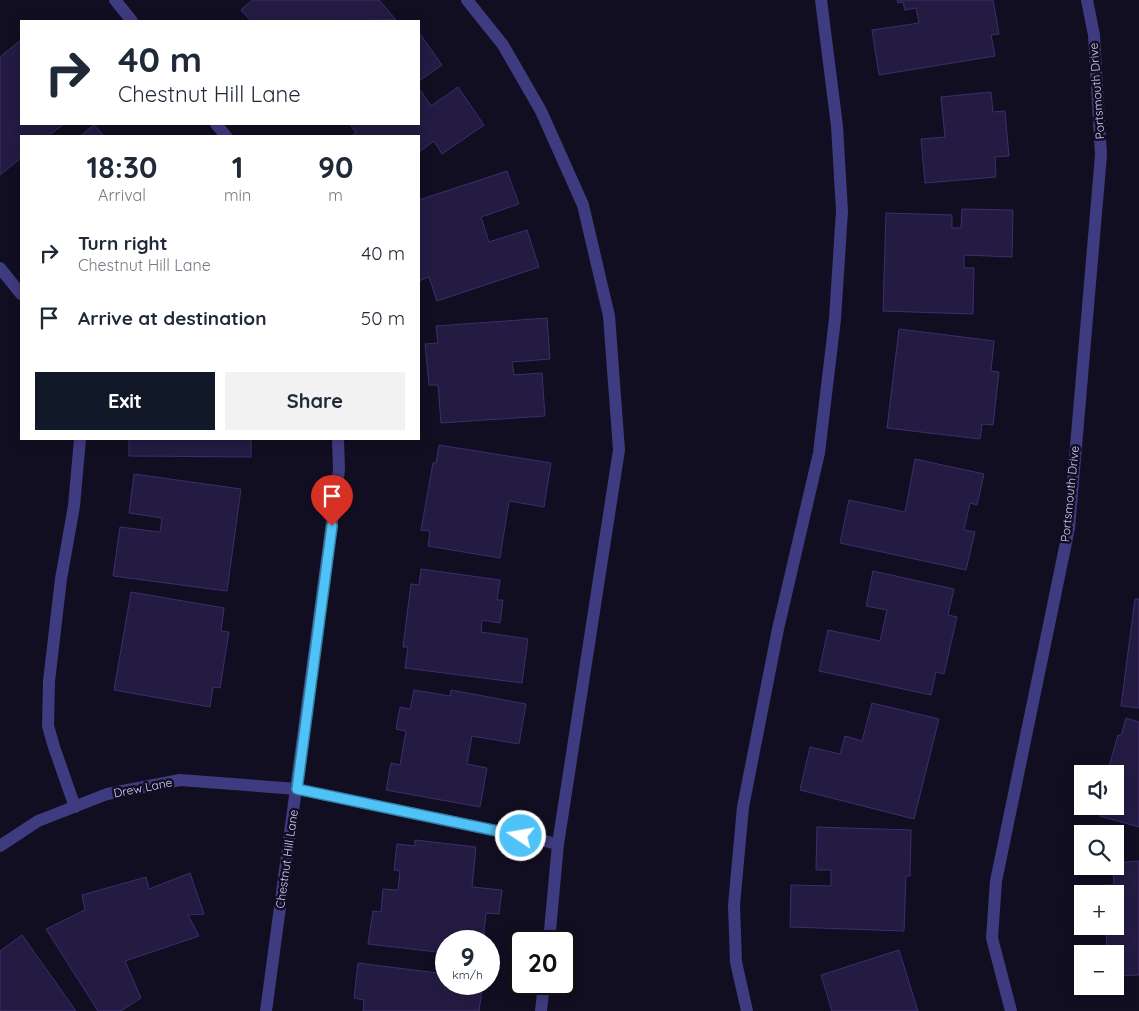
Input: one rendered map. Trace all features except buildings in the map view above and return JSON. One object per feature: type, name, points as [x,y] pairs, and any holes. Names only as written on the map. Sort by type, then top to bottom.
[{"type":"street","points":[[115,0],[131,20]]},
{"type":"street","points":[[467,0],[503,45],[545,119],[583,205],[609,316],[619,450],[558,844],[550,930]]},
{"type":"street","points":[[747,1011],[736,962],[734,905],[743,807],[778,629],[819,452],[835,319],[842,211],[837,126],[822,0]]},
{"type":"street","name":"Portsmouth Drive","points":[[1011,1011],[992,938],[996,881],[1069,528],[1101,156],[1094,35],[1087,0]]},
{"type":"street","points":[[217,125],[225,135]]},
{"type":"street","points":[[0,268],[20,293]]},
{"type":"street","points":[[75,807],[48,726],[50,681],[59,598],[74,506],[80,440]]},
{"type":"street","name":"Chestnut Hill Lane","points":[[266,1011],[339,470],[338,440]]},
{"type":"street","name":"Drew Lane","points":[[0,846],[38,821],[107,794],[180,780],[297,789],[558,844]]},
{"type":"street","points":[[541,1011],[543,995]]},
{"type":"route","points":[[332,526],[297,789],[521,836]]}]
